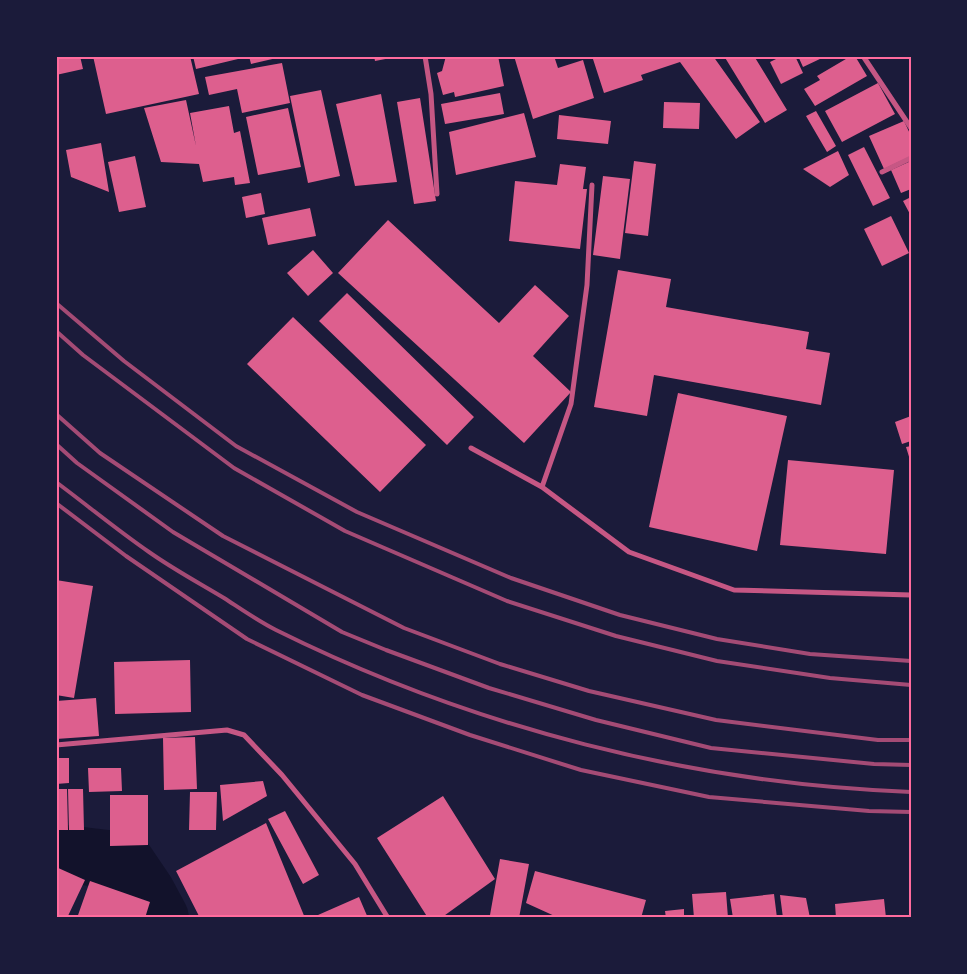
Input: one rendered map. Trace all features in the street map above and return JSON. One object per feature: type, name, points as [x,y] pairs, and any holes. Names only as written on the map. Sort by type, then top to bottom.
[{"type":"street","points":[[425,56],[431,94],[438,194]]},
{"type":"street","points":[[863,56],[911,128]]},
{"type":"street","points":[[882,172],[911,158]]},
{"type":"street","points":[[542,487],[571,404],[587,285],[592,185]]},
{"type":"street","points":[[471,448],[542,487],[629,552],[734,590],[911,595]]},
{"type":"street","points":[[56,745],[227,730],[244,735],[282,775],[354,864],[388,918]]},
{"type":"building","points":[[56,56],[80,56],[83,69],[56,75]]},
{"type":"building","points":[[93,56],[190,56],[199,94],[106,114]]},
{"type":"building","points":[[193,56],[237,56],[238,59],[196,69]]},
{"type":"building","points":[[249,56],[281,56],[281,57],[251,64]]},
{"type":"building","points":[[374,56],[396,56],[396,57],[375,61]]},
{"type":"building","points":[[446,56],[498,56],[504,86],[455,97],[454,92],[443,95],[437,73],[442,71]]},
{"type":"building","points":[[514,56],[554,56],[558,68],[583,60],[594,98],[533,119]]},
{"type":"building","points":[[592,56],[713,56],[760,122],[736,139],[680,62],[641,75],[643,80],[604,93]]},
{"type":"building","points":[[724,56],[754,56],[787,110],[765,123]]},
{"type":"building","points":[[782,56],[795,56],[803,73],[781,84],[770,62]]},
{"type":"building","points":[[798,56],[821,56],[822,58],[803,67]]},
{"type":"building","points":[[851,56],[855,56],[867,76],[815,106],[804,89],[820,80],[817,76]]},
{"type":"building","points":[[282,63],[290,103],[242,113],[237,89],[209,95],[205,77]]},
{"type":"building","points":[[878,83],[895,114],[842,142],[825,111]]},
{"type":"building","points":[[321,90],[340,176],[308,183],[290,96]]},
{"type":"building","points":[[500,93],[504,114],[445,124],[441,104]]},
{"type":"building","points":[[381,94],[397,182],[355,186],[336,104]]},
{"type":"building","points":[[420,98],[436,201],[414,204],[397,102]]},
{"type":"building","points":[[186,100],[196,146],[190,113],[229,106],[234,133],[240,131],[250,183],[235,185],[234,177],[203,182],[199,164],[161,162],[144,108]]},
{"type":"building","points":[[664,102],[700,103],[699,129],[663,128]]},
{"type":"building","points":[[288,108],[301,167],[258,175],[246,117]]},
{"type":"building","points":[[816,111],[836,146],[827,152],[806,116]]},
{"type":"building","points":[[524,113],[536,157],[456,175],[449,132]]},
{"type":"building","points":[[559,115],[611,121],[608,144],[557,139]]},
{"type":"building","points":[[904,121],[911,136],[911,156],[884,169],[869,136]]},
{"type":"building","points":[[101,143],[109,192],[71,177],[66,150]]},
{"type":"building","points":[[864,147],[890,198],[873,206],[848,155]]},
{"type":"building","points":[[838,151],[849,175],[830,187],[803,169]]},
{"type":"building","points":[[135,156],[146,207],[119,212],[108,162]]},
{"type":"building","points":[[634,161],[656,164],[648,236],[625,233]]},
{"type":"building","points":[[911,161],[911,189],[901,193],[891,170]]},
{"type":"building","points":[[560,164],[586,167],[583,189],[587,189],[580,249],[509,241],[515,181],[557,185]]},
{"type":"building","points":[[603,176],[630,179],[620,259],[593,255]]},
{"type":"building","points":[[261,193],[265,214],[246,218],[242,197]]},
{"type":"building","points":[[911,197],[911,216],[903,201]]},
{"type":"building","points":[[310,208],[316,236],[268,245],[262,218]]},
{"type":"building","points":[[891,216],[909,253],[882,266],[864,229]]},
{"type":"building","points":[[388,220],[499,323],[535,285],[569,316],[533,356],[571,392],[524,443],[338,273]]},
{"type":"building","points":[[313,250],[333,273],[308,296],[287,273]]},
{"type":"building","points":[[618,270],[671,279],[666,307],[809,332],[806,349],[830,353],[821,405],[654,375],[647,416],[594,407]]},
{"type":"building","points":[[347,293],[474,417],[447,445],[319,321]]},
{"type":"building","points":[[293,317],[426,445],[380,492],[247,364]]},
{"type":"building","points":[[678,393],[787,416],[757,551],[649,527]]},
{"type":"building","points":[[911,416],[911,441],[902,444],[895,422]]},
{"type":"building","points":[[911,446],[911,460],[910,460],[906,447]]},
{"type":"building","points":[[788,460],[894,470],[886,554],[780,545]]},
{"type":"building","points":[[56,580],[93,586],[74,698],[56,695]]},
{"type":"building","points":[[190,660],[191,712],[115,714],[114,662]]},
{"type":"building","points":[[96,698],[99,736],[56,739],[56,701]]},
{"type":"building","points":[[195,737],[197,789],[164,790],[163,738]]},
{"type":"building","points":[[56,758],[69,758],[69,783],[56,784]]},
{"type":"building","points":[[88,768],[121,768],[122,791],[89,792]]},
{"type":"building","points":[[263,781],[267,796],[223,821],[220,785]]},
{"type":"building","points":[[56,789],[67,789],[68,830],[56,830]]},
{"type":"building","points":[[68,789],[83,789],[84,830],[69,830]]},
{"type":"building","points":[[190,792],[217,792],[216,830],[189,830]]},
{"type":"building","points":[[110,795],[148,795],[148,845],[110,846]]},
{"type":"building","points":[[443,796],[495,879],[441,918],[428,918],[377,838]]},
{"type":"building","points":[[285,811],[319,875],[303,884],[268,819]]},
{"type":"building","points":[[266,823],[305,918],[200,918],[176,871]]},
{"type":"building","points":[[500,859],[529,864],[519,918],[490,915]]},
{"type":"building","points":[[56,867],[85,880],[67,918],[56,918]]},
{"type":"building","points":[[535,871],[646,900],[641,918],[559,918],[526,903]]},
{"type":"building","points":[[90,881],[150,902],[145,918],[77,918]]},
{"type":"building","points":[[726,892],[728,918],[694,918],[692,894]]},
{"type":"building","points":[[774,894],[777,918],[733,918],[730,899]]},
{"type":"building","points":[[780,895],[806,898],[810,918],[783,918]]},
{"type":"building","points":[[359,897],[368,918],[319,918],[318,915]]},
{"type":"building","points":[[884,899],[886,918],[836,918],[835,904]]},
{"type":"building","points":[[684,909],[684,918],[666,918],[665,911]]},
{"type":"waterway","points":[[56,853],[125,861],[146,892],[160,918]]},
{"type":"railway","points":[[56,303],[124,361],[236,446],[357,512],[511,578],[620,615],[717,639],[810,654],[911,661]]},
{"type":"railway","points":[[56,331],[83,355],[234,468],[345,531],[507,601],[616,636],[717,661],[830,678],[911,685]]},
{"type":"railway","points":[[56,414],[100,453],[223,536],[404,628],[500,664],[589,691],[716,720],[878,740],[911,740]]},
{"type":"railway","points":[[56,444],[77,463],[173,532],[342,632],[386,650],[489,688],[596,720],[711,748],[874,764],[911,765]]},
{"type":"railway","points":[[56,482],[158,558],[263,623],[350,664],[427,695],[505,722],[585,744],[666,763],[747,777],[829,787],[911,792]]},
{"type":"railway","points":[[56,503],[126,556],[247,639],[362,695],[470,735],[581,770],[709,797],[869,811],[911,812]]}]
